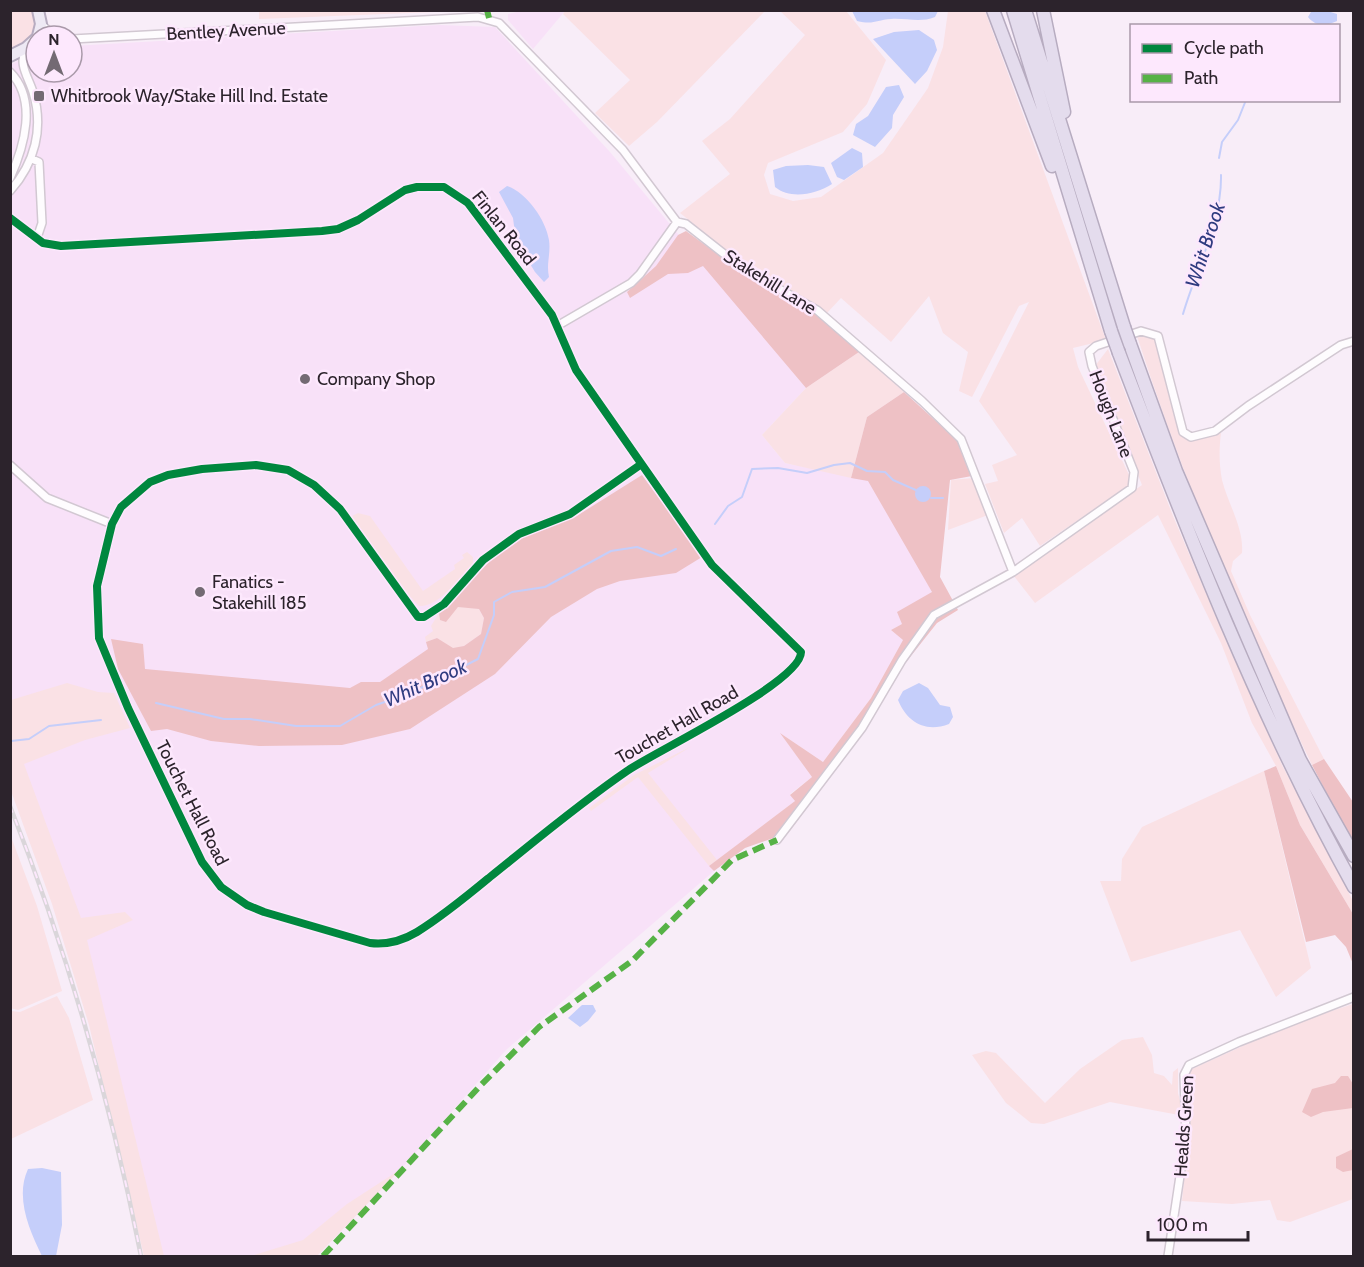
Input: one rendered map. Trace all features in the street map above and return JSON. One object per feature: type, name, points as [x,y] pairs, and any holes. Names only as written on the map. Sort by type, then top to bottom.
[{"type":"highway","points":[[993,10],[1119,353],[1228,629],[1285,753],[1353,886]]},
{"type":"highway","points":[[1013,10],[1096,288]]},
{"type":"highway","points":[[1025,10],[1101,257],[1176,471],[1300,760],[1353,856]]},
{"type":"highway","points":[[1043,10],[1064,111],[1101,257]]},
{"type":"main road","points":[[10,56],[24,47]]},
{"type":"street","name":"Bentley Avenue","points":[[84,38],[489,18]]},
{"type":"street","name":"Stakehill Lane","points":[[489,18],[509,31],[623,150],[677,222],[686,224],[759,279],[817,310],[922,401],[961,440],[1013,572]]},
{"type":"street","points":[[10,72],[22,92],[26,124],[24,144],[10,178]]},
{"type":"street","points":[[10,191],[32,159],[37,138],[37,113],[30,84]]},
{"type":"street","points":[[32,159],[39,162],[42,223],[36,238]]},
{"type":"street","name":"Finlan Road","points":[[10,218],[43,243],[62,246],[338,229],[358,220],[405,190],[426,186],[444,188],[459,196],[475,210],[552,315],[576,370],[640,465],[712,565],[798,648],[801,656]]},
{"type":"street","points":[[557,326],[631,283],[664,243],[677,222]]},
{"type":"street","name":"Hough Lane","points":[[1013,572],[1132,488],[1134,472],[1092,366],[1089,352],[1096,346],[1141,330],[1158,336],[1183,432],[1191,437],[1215,431],[1248,406],[1331,351],[1353,341]]},
{"type":"street","points":[[10,465],[47,498],[112,524]]},
{"type":"street","name":"Touchet Hall Road","points":[[640,465],[570,514],[519,534],[483,560],[444,604],[424,617],[418,617],[340,509],[314,484],[288,470],[256,465],[202,469],[168,475],[150,482],[121,507],[112,524],[98,586],[99,638],[128,708],[202,862],[220,887],[247,905],[359,941],[388,943],[418,932],[629,770],[717,722],[798,663],[801,656]]},
{"type":"street","points":[[777,840],[862,728],[902,660],[934,615],[1013,572]]},
{"type":"street","name":"Healds Green","points":[[1168,1257],[1184,1147],[1187,1102],[1184,1075],[1189,1065],[1239,1042],[1353,997]]},
{"type":"shaded area","points":[[259,10],[460,11],[259,19]]},
{"type":"shaded area","points":[[565,10],[765,11],[657,122],[629,146],[595,113],[630,80],[563,14]]},
{"type":"shaded area","points":[[11,11],[32,11],[36,24],[24,24],[24,41],[11,49]]},
{"type":"shaded area","points":[[521,11],[565,11],[533,49],[508,20],[508,14]]},
{"type":"shaded area","points":[[780,11],[846,11],[886,60],[867,104],[843,132],[768,163],[764,175],[770,194],[793,201],[821,197],[883,153],[928,88],[943,47],[948,11],[985,11],[1106,340],[1073,348],[1078,367],[1130,477],[1128,486],[1040,546],[1022,518],[1004,533],[985,484],[998,481],[992,465],[1017,455],[979,401],[1029,302],[1019,306],[972,397],[959,391],[968,352],[943,333],[929,296],[891,342],[841,298],[826,314],[751,270],[680,213],[730,174],[702,141],[730,119],[805,35]]},
{"type":"shaded area","points":[[439,25],[495,27],[610,152],[806,388],[762,435],[785,463],[871,480],[932,592],[902,624],[891,630],[903,640],[871,698],[823,762],[781,734],[812,777],[790,794],[795,801],[710,866],[714,871],[506,1050],[401,1169],[308,1244],[263,1256],[148,1256],[71,923],[11,755],[10,65],[24,57],[24,84],[84,84],[84,45]]},
{"type":"shaded area","points":[[686,231],[761,286],[815,312],[859,352],[806,388],[703,266],[688,273],[668,274],[630,298],[627,292],[656,266],[678,235]]},
{"type":"shaded area","points":[[1148,334],[1157,340],[1183,438],[1201,439],[1221,433],[1222,480],[1241,534],[1242,544],[1242,553],[1233,561],[1231,571],[1250,615],[1324,759],[1312,765],[1263,660],[1195,500],[1137,336]]},
{"type":"shaded area","points":[[1108,349],[1173,516],[1229,648],[1283,767],[1353,901],[1353,914],[1300,825],[1276,766],[1252,723],[1221,643],[1158,515],[1035,603],[1013,575],[1142,485],[1095,366]]},
{"type":"shaded area","points":[[859,352],[904,392],[867,417],[851,478],[785,463],[762,435],[806,388]]},
{"type":"shaded area","points":[[904,392],[960,443],[972,476],[950,480],[940,577],[958,610],[937,623],[899,671],[862,735],[788,833],[745,848],[714,871],[709,866],[795,801],[790,795],[812,777],[780,733],[823,762],[871,698],[903,640],[891,630],[902,624],[897,612],[932,592],[868,481],[851,478],[867,417]]},
{"type":"shaded area","points":[[642,475],[702,557],[676,573],[620,581],[597,589],[551,617],[495,674],[410,729],[342,745],[259,746],[211,741],[167,729],[151,731],[118,669],[111,639],[143,644],[145,669],[350,688],[361,682],[380,682],[428,649],[426,642],[437,638],[453,648],[464,646],[481,634],[484,618],[479,609],[458,607],[446,622],[440,620],[439,613],[490,561],[531,532],[575,517]]},
{"type":"shaded area","points":[[973,478],[988,515],[948,530],[951,480]]},
{"type":"shaded area","points":[[358,513],[370,516],[423,591],[455,569],[454,565],[464,558],[462,555],[467,552],[473,557],[473,564],[442,597],[427,605],[419,606],[402,588],[352,516]]},
{"type":"shaded area","points":[[458,607],[479,609],[484,618],[481,634],[464,646],[453,649],[437,638],[426,642],[425,637],[433,631],[431,626],[439,613],[440,620]]},
{"type":"shaded area","points":[[67,683],[98,692],[114,693],[130,728],[85,740],[24,764],[81,918],[125,912],[133,920],[87,940],[164,1256],[144,1256],[89,1025],[52,904],[11,791],[11,700]]},
{"type":"shaded area","points":[[692,746],[648,773],[717,860],[709,866],[638,777],[591,811],[589,808],[634,775]]},
{"type":"shaded area","points":[[1324,759],[1353,802],[1353,844],[1312,765]]},
{"type":"shaded area","points":[[1276,766],[1300,825],[1353,914],[1353,964],[1346,947],[1335,935],[1306,942],[1264,771]]},
{"type":"shaded area","points":[[1264,771],[1311,968],[1276,997],[1240,930],[1131,962],[1100,881],[1121,881],[1122,859],[1142,827]]},
{"type":"shaded area","points":[[10,834],[37,906],[62,991],[18,1010],[10,1008]]},
{"type":"shaded area","points":[[57,996],[69,1018],[93,1100],[11,1139],[11,1011],[20,1012]]},
{"type":"shaded area","points":[[1353,1004],[1353,1199],[1290,1222],[1277,1220],[1270,1200],[1232,1204],[1182,1201],[1191,1113],[1189,1077],[1192,1069],[1289,1025]]},
{"type":"shaded area","points":[[1143,1037],[1152,1055],[1154,1073],[1164,1076],[1172,1085],[1173,1072],[1178,1068],[1178,1093],[1184,1116],[1110,1102],[1044,1124],[1031,1123],[1006,1103],[972,1055],[986,1051],[996,1053],[1045,1103],[1080,1069],[1122,1040]]},
{"type":"shaded area","points":[[1341,1076],[1348,1076],[1353,1084],[1353,1108],[1323,1112],[1311,1117],[1302,1112],[1312,1089],[1335,1083]]},
{"type":"shaded area","points":[[1353,1149],[1353,1170],[1343,1172],[1336,1168],[1336,1157]]},
{"type":"shaded area","points":[[401,1169],[317,1256],[251,1256],[303,1240],[347,1204]]},
{"type":"water","points":[[1324,10],[1337,14],[1337,21],[1329,24],[1314,23],[1308,17],[1311,12]]},
{"type":"water","points":[[852,11],[938,11],[935,17],[924,20],[891,19],[867,23],[857,21]]},
{"type":"water","points":[[919,30],[934,40],[937,50],[927,71],[915,84],[873,39],[894,32]]},
{"type":"water","points":[[899,85],[904,97],[893,115],[892,128],[875,147],[853,135],[856,124],[868,116],[886,87]]},
{"type":"water","points":[[852,148],[862,153],[863,167],[844,180],[837,177],[831,163]]},
{"type":"water","points":[[786,166],[824,167],[832,184],[819,191],[804,194],[788,193],[775,187],[773,170]]},
{"type":"water","points":[[507,186],[528,200],[544,224],[549,245],[549,277],[544,282],[516,241],[513,218],[499,192]]},
{"type":"water","points":[[923,486],[929,488],[931,494],[929,500],[923,502],[917,500],[915,494],[917,488]]},
{"type":"water","points":[[919,683],[928,688],[940,705],[950,707],[953,717],[949,724],[925,726],[918,724],[906,714],[898,700],[903,691]]},
{"type":"water","points":[[582,1005],[593,1005],[596,1011],[580,1027],[568,1018]]},
{"type":"water","points":[[42,1168],[61,1172],[62,1225],[56,1256],[42,1256],[28,1224],[23,1202],[24,1180],[28,1169]]},
{"type":"waterway","name":"Whit Brook","points":[[1219,158],[1222,142],[1238,120],[1245,102]]},
{"type":"waterway","name":"Whit Brook","points":[[1183,314],[1213,228],[1221,175]]},
{"type":"waterway","name":"Whit Brook","points":[[715,524],[728,506],[742,497],[752,469],[778,468],[807,473],[850,463],[867,471],[885,472],[893,480],[918,491]]},
{"type":"waterway","name":"Whit Brook","points":[[931,498],[943,498]]},
{"type":"waterway","name":"Whit Brook","points":[[156,703],[224,719],[250,719],[296,726],[340,726],[376,705],[411,693],[478,659],[494,615],[494,602],[512,592],[545,587],[611,551],[637,547],[661,556],[676,549]]},
{"type":"waterway","name":"Whit Brook","points":[[11,741],[29,739],[49,726],[101,720]]},
{"type":"railway","points":[[10,806],[50,916],[86,1028],[116,1142],[141,1256]]},
{"type":"marked path","points":[[487,10],[489,18]]},
{"type":"marked path","points":[[323,1256],[480,1086],[539,1027],[632,961],[732,860],[777,840]]},
{"type":"cycle path","points":[[10,218],[43,243],[61,246],[322,231],[338,229],[358,220],[405,190],[417,187],[444,187],[468,203],[552,315],[576,370],[712,565],[801,652],[795,665],[778,681],[724,716],[627,771],[575,809],[455,906],[411,935],[388,943],[370,943],[264,912],[247,905],[221,887],[202,862],[128,708],[99,638],[97,586],[112,524],[121,507],[150,482],[168,475],[202,469],[256,465],[288,470],[314,485],[340,509],[418,617],[424,617],[444,604],[483,560],[519,534],[570,514],[640,465]]},
{"type":"place","name":"Whitbrook Way/Stake Hill Ind. Estate","points":[[39,96]]},
{"type":"place","name":"Company Shop","points":[[305,379]]},
{"type":"place","name":"Fanatics - Stakehill 185","points":[[200,592]]}]
